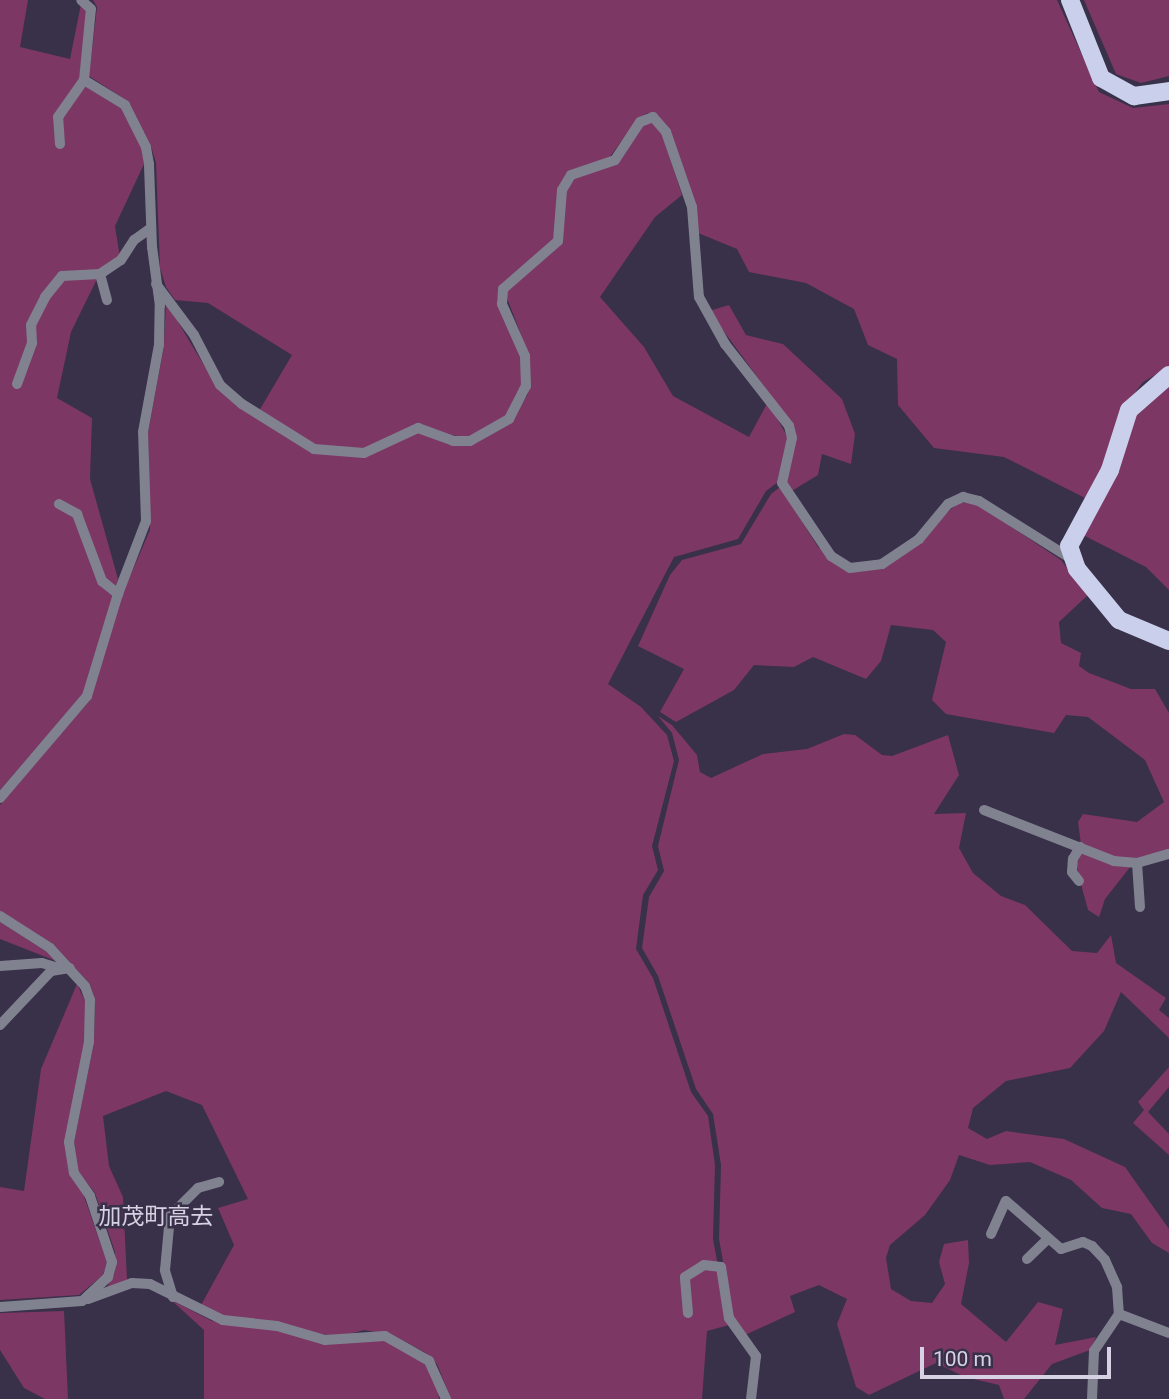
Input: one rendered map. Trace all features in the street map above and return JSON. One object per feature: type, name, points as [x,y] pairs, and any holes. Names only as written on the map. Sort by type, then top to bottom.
[{"type":"main road","points":[[1070,0],[1101,78],[1134,96],[1169,91]]},
{"type":"main road","points":[[1169,375],[1129,410],[1110,470],[1074,531],[1070,558],[1119,620],[1169,641]]},
{"type":"street","points":[[60,145],[58,117],[84,80],[91,9],[81,0]]},
{"type":"street","points":[[0,798],[87,696],[118,594],[146,521],[142,449],[159,345],[146,147],[134,119],[119,99],[84,80]]},
{"type":"street","points":[[156,284],[194,335],[220,385],[242,404],[314,449],[364,453],[418,428],[453,441],[470,440],[509,419],[526,386],[525,356],[501,300],[503,289],[558,241],[562,190],[571,175],[615,160],[640,122],[653,117],[666,132],[692,207],[699,297],[718,334],[789,426],[791,449],[782,483],[831,556],[850,568],[882,564],[919,539],[948,504],[969,497],[1070,558]]},
{"type":"street","points":[[17,384],[32,343],[31,326],[45,297],[62,276],[100,274],[121,260],[134,240],[151,228]]},
{"type":"street","points":[[100,274],[107,300]]},
{"type":"street","points":[[59,504],[77,514],[102,581],[118,594]]},
{"type":"street","points":[[984,810],[1114,861],[1137,863],[1169,854]]},
{"type":"street","points":[[1079,881],[1072,872],[1073,859],[1080,847]]},
{"type":"street","points":[[1137,863],[1140,907]]},
{"type":"street","points":[[0,916],[14,922],[85,986],[93,1017],[71,1123],[71,1152],[74,1173],[90,1196],[112,1262],[108,1278],[82,1301]]},
{"type":"street","points":[[0,966],[42,962],[64,968]]},
{"type":"street","points":[[0,1025],[51,971],[64,968]]},
{"type":"street","points":[[173,1297],[165,1270],[170,1216],[198,1188],[219,1182]]},
{"type":"street","points":[[991,1234],[1006,1201],[1061,1249],[1083,1242],[1099,1253],[1117,1287],[1119,1314],[1094,1351],[1092,1399]]},
{"type":"street","points":[[1027,1259],[1048,1239]]},
{"type":"street","points":[[688,1312],[685,1278],[704,1265],[721,1267],[729,1318],[756,1356],[751,1399]]},
{"type":"street","points":[[0,1307],[82,1301],[132,1283],[150,1284],[214,1318],[277,1326],[326,1340],[371,1334],[391,1339],[429,1361],[446,1399]]},
{"type":"street","points":[[1119,1314],[1169,1332]]},
{"type":"shaded area","points":[[0,0],[28,0],[20,47],[70,59],[81,4],[87,9],[79,82],[121,108],[142,148],[144,164],[115,226],[121,264],[96,281],[71,332],[57,398],[92,418],[90,479],[118,579],[83,694],[0,790]]},
{"type":"shaded area","points":[[93,0],[1057,0],[1099,92],[1133,108],[1169,104],[1169,367],[1143,382],[1124,407],[1107,460],[1085,498],[1004,457],[934,448],[898,405],[897,359],[868,345],[854,309],[806,283],[749,272],[737,249],[698,233],[655,114],[647,113],[637,119],[607,161],[568,172],[554,240],[500,287],[497,300],[521,357],[521,392],[506,417],[469,437],[448,435],[418,424],[363,450],[316,446],[259,411],[292,355],[208,303],[175,300],[166,287],[160,268],[156,163],[151,146],[129,102],[89,76],[97,7]]},
{"type":"shaded area","points":[[1084,0],[1169,0],[1169,76],[1141,83],[1116,74]]},
{"type":"shaded area","points":[[651,121],[662,134],[682,195],[655,217],[600,297],[644,347],[673,396],[749,437],[768,402],[788,438],[778,482],[766,491],[738,539],[674,557],[608,684],[641,707],[667,735],[674,761],[652,846],[658,870],[643,895],[636,949],[653,978],[691,1092],[708,1116],[715,1165],[713,1239],[729,1325],[707,1331],[702,1399],[451,1399],[437,1364],[426,1353],[393,1335],[364,1330],[338,1337],[224,1316],[200,1307],[234,1245],[218,1208],[248,1199],[202,1105],[166,1091],[103,1116],[109,1166],[123,1197],[127,1280],[106,1289],[115,1272],[115,1252],[95,1193],[78,1171],[74,1142],[94,1043],[95,999],[90,984],[53,944],[0,911],[0,805],[91,699],[122,595],[150,530],[148,433],[164,346],[166,302],[217,387],[313,453],[365,457],[413,432],[471,444],[511,422],[528,394],[529,355],[505,293],[561,243],[566,191],[578,174],[617,163],[642,125]]},
{"type":"shaded area","points":[[729,305],[746,335],[783,344],[842,399],[855,434],[851,464],[822,454],[818,475],[790,492],[786,483],[792,424],[709,311]]},
{"type":"shaded area","points":[[1169,384],[1169,590],[1146,567],[1081,534],[1135,415]]},
{"type":"shaded area","points":[[780,487],[818,547],[849,572],[884,568],[959,502],[977,504],[1061,560],[1088,595],[1059,622],[1061,643],[1081,653],[1079,666],[1089,673],[1131,689],[1155,689],[1169,713],[1169,851],[1137,860],[1114,858],[1081,844],[1078,822],[1083,814],[1137,822],[1164,802],[1145,760],[1088,717],[1066,715],[1054,733],[946,714],[932,700],[946,642],[933,630],[891,625],[881,661],[866,679],[813,657],[794,667],[754,665],[734,690],[676,722],[660,712],[684,669],[638,646],[670,575],[682,560],[741,544],[771,494]]},
{"type":"shaded area","points":[[658,716],[672,725],[697,755],[700,772],[711,778],[763,754],[807,749],[844,734],[855,735],[882,755],[892,756],[948,735],[959,775],[934,814],[966,813],[959,848],[973,873],[1001,896],[1025,905],[1072,951],[1097,953],[1111,935],[1116,963],[1166,998],[1159,1010],[1169,1018],[1169,1038],[1121,992],[1104,1031],[1070,1068],[1006,1081],[973,1108],[968,1128],[987,1139],[1006,1131],[1064,1139],[1125,1167],[1169,1229],[1169,1253],[1152,1243],[1131,1214],[1102,1208],[1071,1180],[1030,1162],[990,1165],[959,1155],[950,1180],[925,1215],[890,1245],[886,1258],[891,1289],[911,1301],[932,1303],[945,1284],[939,1262],[944,1244],[968,1240],[969,1263],[961,1304],[1006,1342],[1038,1302],[1063,1309],[1055,1345],[1096,1337],[1090,1350],[1052,1364],[1024,1399],[1004,1399],[999,1385],[965,1377],[936,1363],[869,1395],[856,1387],[837,1324],[847,1299],[819,1285],[790,1296],[795,1312],[743,1336],[734,1323],[719,1239],[721,1165],[713,1114],[696,1089],[658,976],[642,948],[649,897],[664,871],[658,846],[679,760],[672,733]]},
{"type":"shaded area","points":[[1082,851],[1131,866],[1105,899],[1099,917],[1088,910],[1079,877],[1077,864]]},
{"type":"shaded area","points":[[0,922],[47,952],[56,961],[0,939]]},
{"type":"shaded area","points":[[77,984],[85,1001],[85,1041],[65,1142],[107,1262],[103,1275],[79,1295],[0,1300],[0,1187],[24,1191],[41,1069]]},
{"type":"shaded area","points":[[1169,1067],[1169,1087],[1148,1112],[1169,1134],[1169,1155],[1133,1123],[1144,1110],[1138,1102]]},
{"type":"shaded area","points":[[171,1300],[212,1321],[276,1329],[325,1344],[365,1338],[390,1342],[421,1359],[437,1382],[439,1399],[204,1399],[204,1330]]},
{"type":"shaded area","points":[[64,1311],[68,1399],[45,1399],[24,1388],[0,1350],[0,1313]]},
{"type":"district","name":"加茂町高去","points":[[156,1217]]}]
